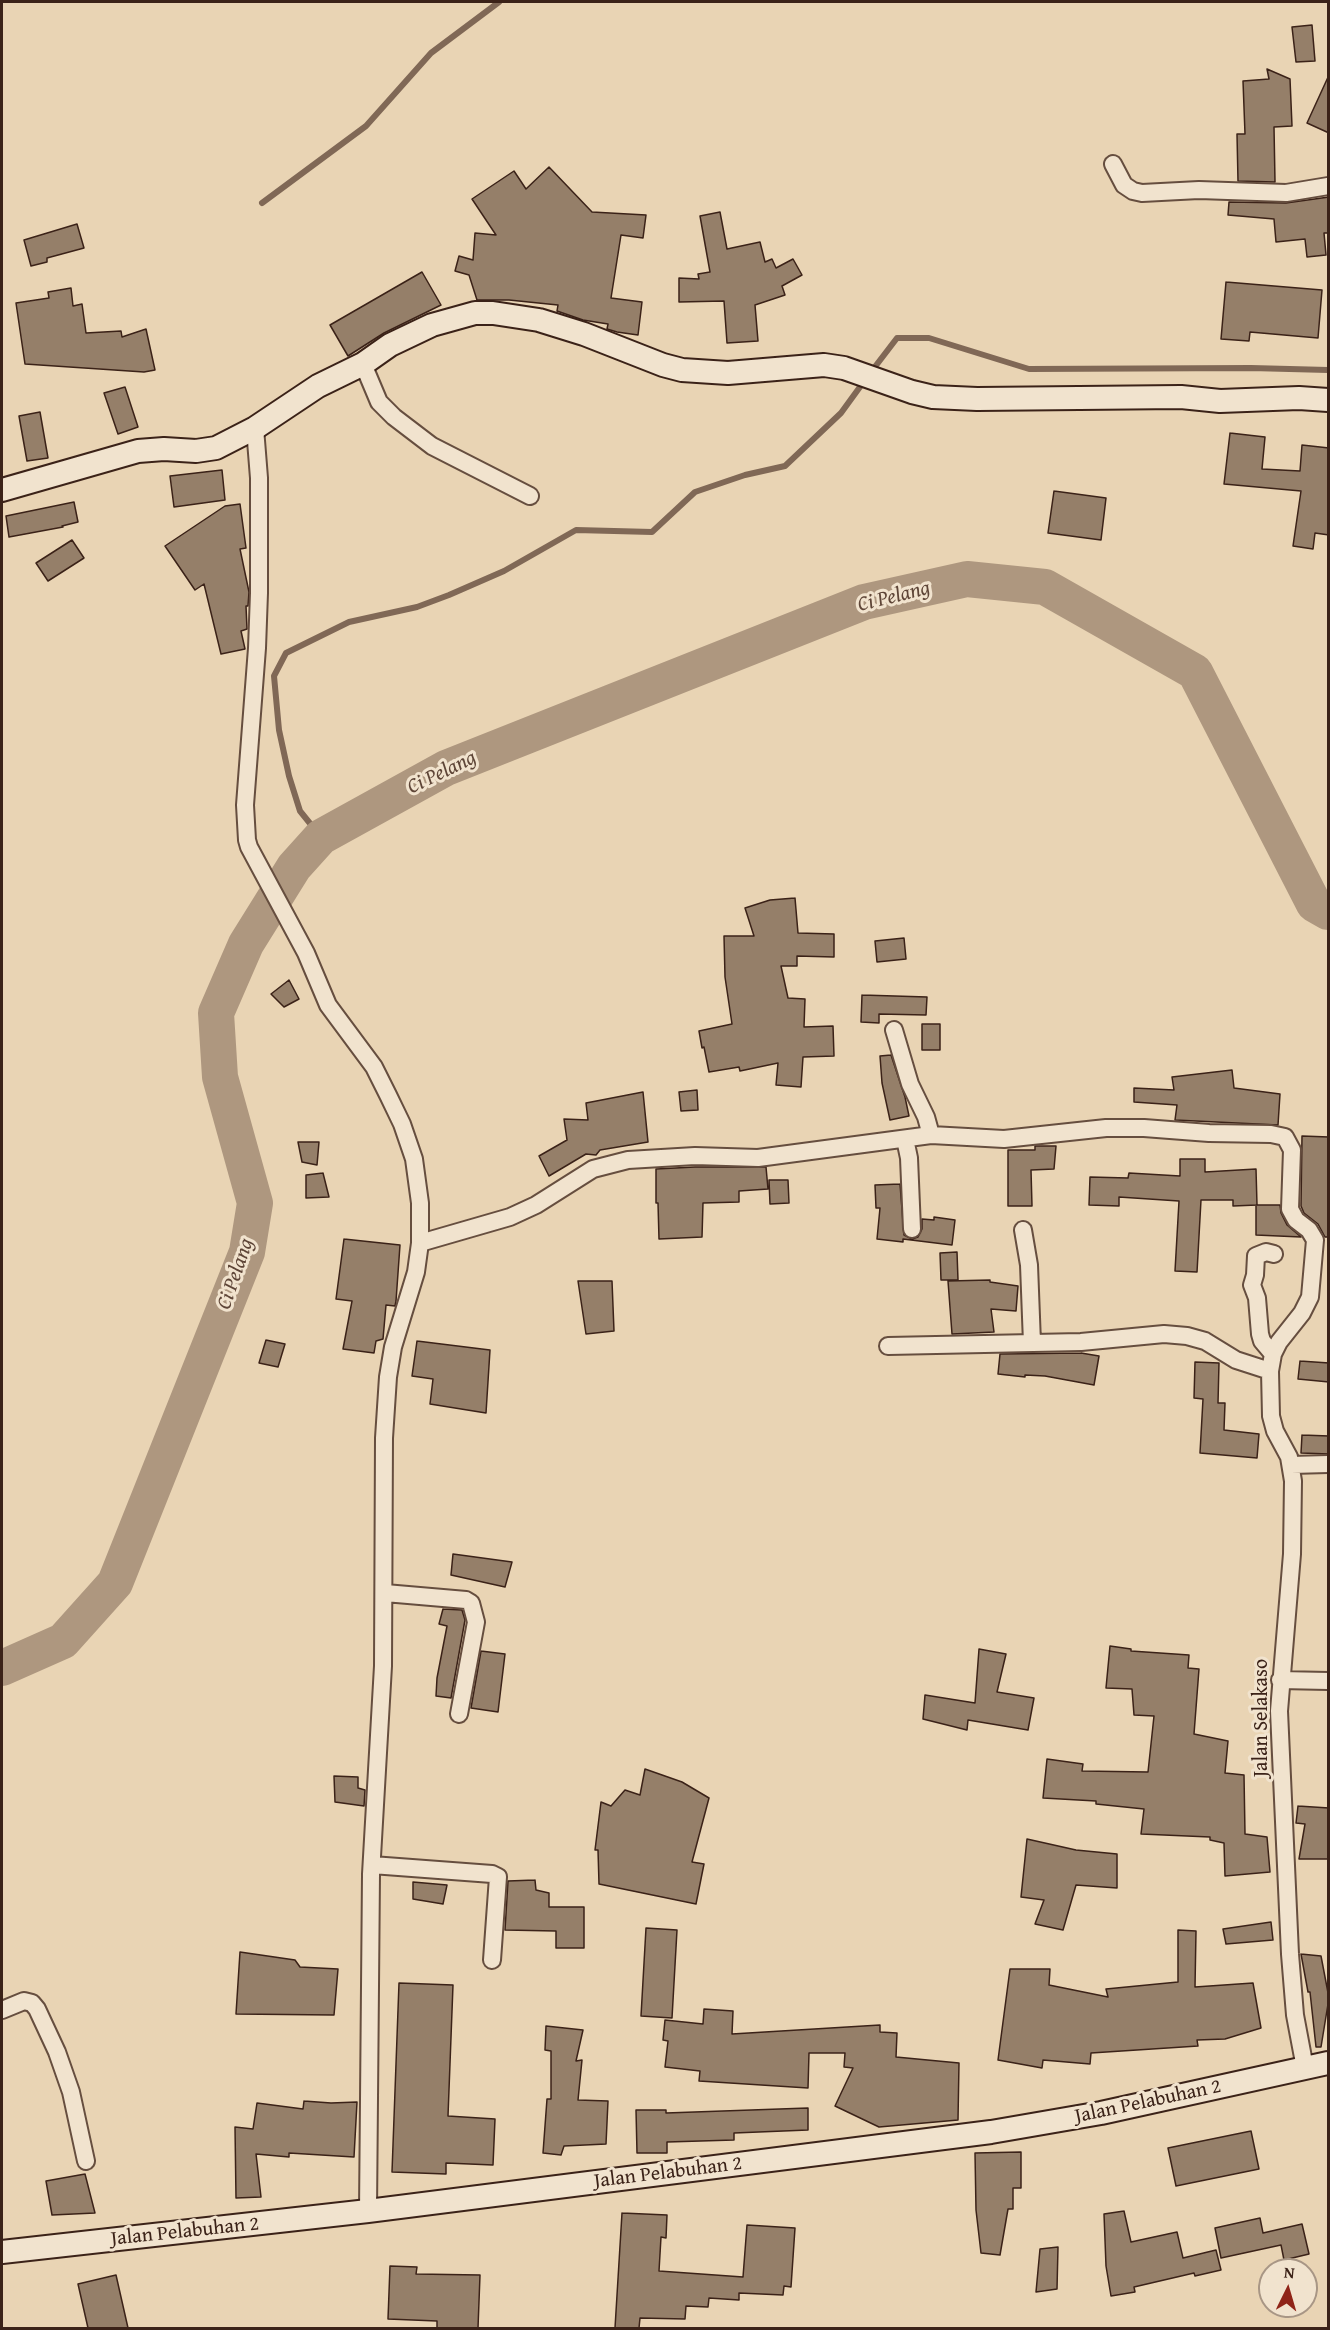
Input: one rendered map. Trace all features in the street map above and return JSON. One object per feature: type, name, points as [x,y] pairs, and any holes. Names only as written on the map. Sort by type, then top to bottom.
[{"type":"street","points":[[1113,164],[1124,185],[1133,191],[1142,193],[1199,190],[1286,193],[1329,186]]},
{"type":"street","points":[[2,490],[138,451],[164,448],[196,451],[216,448],[255,428],[318,386],[363,364],[390,345],[432,325],[475,313],[494,313],[527,318],[562,327],[682,370],[728,373],[824,365],[844,368],[912,393],[933,397],[988,399],[1181,397],[1220,401],[1328,399]]},
{"type":"street","points":[[363,364],[379,402],[394,417],[432,446],[530,496]]},
{"type":"street","points":[[255,428],[259,478],[260,585],[244,805],[249,847],[306,954],[328,1005],[374,1067],[402,1124],[414,1159],[418,1185],[420,1243],[416,1272],[393,1347],[388,1377],[383,1495],[385,1593],[383,1666],[372,1865],[368,2211]]},
{"type":"street","points":[[894,1030],[910,1084],[926,1117],[931,1135]]},
{"type":"street","points":[[420,1243],[510,1217],[555,1195],[580,1175],[607,1164],[652,1157],[782,1156],[798,1151],[931,1135],[1004,1139],[1078,1130],[1128,1128],[1271,1134],[1285,1137],[1292,1150],[1290,1209],[1296,1220],[1322,1245]]},
{"type":"street","points":[[905,1139],[909,1158],[912,1229]]},
{"type":"street","points":[[1023,1230],[1029,1265],[1032,1343]]},
{"type":"street","name":"Jalan Selakaso","points":[[1305,2068],[1295,2015],[1290,1954],[1279,1711],[1292,1554],[1293,1480],[1291,1465],[1275,1431],[1271,1416],[1270,1371],[1279,1342],[1302,1313],[1310,1297],[1322,1245]]},
{"type":"street","points":[[1274,1254],[1266,1252],[1256,1256],[1252,1285],[1257,1298],[1262,1341],[1274,1354]]},
{"type":"street","points":[[888,1346],[1081,1342],[1164,1334],[1187,1336],[1206,1341],[1236,1360],[1270,1371]]},
{"type":"street","points":[[1291,1465],[1329,1464]]},
{"type":"street","points":[[385,1593],[465,1600],[471,1603],[476,1622],[459,1714]]},
{"type":"street","points":[[1280,1680],[1329,1681]]},
{"type":"street","points":[[372,1865],[492,1874],[498,1877],[492,1960]]},
{"type":"street","points":[[2,2010],[24,2001],[32,2003],[37,2009],[57,2052],[71,2092],[86,2161]]},
{"type":"street","name":"Jalan Pelabuhan 2","points":[[2,2252],[368,2211],[991,2132],[1101,2114],[1329,2063]]},
{"type":"building","points":[[1312,25],[1315,61],[1296,62],[1292,27]]},
{"type":"building","points":[[1267,69],[1290,79],[1292,126],[1274,127],[1275,182],[1238,181],[1237,134],[1245,134],[1243,81],[1269,79]]},
{"type":"building","points":[[1329,75],[1329,133],[1307,123]]},
{"type":"building","points":[[549,167],[592,212],[646,215],[643,238],[621,235],[611,298],[642,302],[638,335],[617,332],[607,329],[608,324],[583,320],[557,311],[558,305],[509,300],[477,300],[469,275],[455,271],[459,256],[473,260],[475,233],[496,235],[472,199],[514,171],[526,189]]},
{"type":"building","points":[[1329,197],[1329,233],[1324,233],[1326,255],[1307,257],[1305,239],[1276,242],[1274,219],[1228,215],[1229,202],[1286,203]]},
{"type":"building","points":[[720,212],[727,249],[760,242],[765,262],[772,259],[776,268],[793,259],[802,275],[782,286],[785,295],[755,305],[758,341],[727,343],[724,301],[679,302],[679,278],[699,279],[698,274],[710,272],[700,216]]},
{"type":"building","points":[[77,224],[84,248],[47,258],[47,262],[31,266],[24,240]]},
{"type":"building","points":[[422,272],[441,305],[384,333],[348,356],[330,325]]},
{"type":"building","points":[[1226,282],[1322,290],[1318,338],[1250,332],[1249,341],[1221,339]]},
{"type":"building","points":[[71,288],[73,306],[82,304],[86,333],[121,331],[122,337],[146,329],[155,370],[144,372],[25,364],[16,303],[49,298],[48,292]]},
{"type":"building","points":[[125,387],[138,427],[118,434],[104,393]]},
{"type":"building","points":[[40,412],[48,458],[27,461],[19,416]]},
{"type":"building","points":[[1230,433],[1265,437],[1262,469],[1300,471],[1302,445],[1329,448],[1329,535],[1315,533],[1313,549],[1293,546],[1301,491],[1224,484]]},
{"type":"building","points":[[222,470],[225,500],[174,507],[170,476]]},
{"type":"building","points":[[1054,491],[1106,498],[1101,540],[1048,533]]},
{"type":"building","points":[[74,502],[78,522],[9,537],[6,516]]},
{"type":"building","points":[[240,504],[246,548],[240,549],[249,592],[248,606],[246,606],[247,629],[241,631],[245,649],[221,654],[204,584],[195,590],[165,546],[225,506]]},
{"type":"building","points":[[72,540],[84,558],[48,581],[36,563]]},
{"type":"building","points":[[795,898],[798,933],[834,934],[834,957],[797,956],[797,966],[781,966],[788,998],[805,999],[804,1027],[833,1026],[834,1056],[803,1057],[801,1087],[776,1085],[778,1063],[740,1071],[739,1067],[709,1072],[699,1031],[732,1024],[725,977],[724,936],[754,936],[745,908],[770,900]]},
{"type":"building","points":[[904,938],[906,959],[877,962],[875,941]]},
{"type":"building","points":[[289,980],[299,999],[284,1007],[271,994]]},
{"type":"building","points":[[862,995],[927,997],[926,1015],[879,1014],[879,1023],[861,1022]]},
{"type":"building","points":[[922,1024],[940,1024],[940,1050],[922,1050]]},
{"type":"building","points":[[891,1055],[909,1116],[890,1120],[882,1083],[880,1056]]},
{"type":"building","points":[[1232,1070],[1234,1088],[1280,1094],[1278,1125],[1175,1120],[1177,1105],[1134,1102],[1134,1088],[1174,1090],[1172,1077]]},
{"type":"building","points":[[697,1090],[698,1110],[681,1111],[679,1092]]},
{"type":"building","points":[[643,1092],[648,1142],[600,1150],[596,1155],[586,1154],[549,1176],[539,1156],[567,1140],[564,1119],[588,1120],[586,1103]]},
{"type":"building","points":[[1302,1136],[1329,1137],[1329,1237],[1325,1237],[1318,1224],[1304,1213],[1301,1206]]},
{"type":"building","points":[[298,1142],[319,1142],[317,1165],[302,1162]]},
{"type":"building","points":[[1035,1146],[1056,1146],[1054,1169],[1031,1170],[1032,1206],[1008,1206],[1008,1150],[1035,1150]]},
{"type":"building","points":[[1180,1159],[1205,1159],[1205,1172],[1256,1169],[1257,1205],[1233,1206],[1233,1200],[1201,1200],[1197,1272],[1175,1271],[1179,1201],[1119,1197],[1119,1206],[1089,1205],[1090,1177],[1128,1178],[1129,1173],[1180,1176]]},
{"type":"building","points":[[766,1167],[768,1189],[739,1191],[739,1202],[703,1203],[702,1237],[659,1239],[656,1169]]},
{"type":"building","points":[[323,1173],[329,1197],[306,1198],[306,1175]]},
{"type":"building","points":[[769,1180],[788,1180],[789,1203],[770,1204]]},
{"type":"building","points":[[900,1184],[904,1235],[912,1239],[918,1237],[922,1229],[922,1219],[934,1220],[934,1217],[955,1220],[952,1245],[903,1239],[903,1242],[877,1239],[880,1208],[876,1208],[875,1185]]},
{"type":"building","points":[[1256,1205],[1280,1205],[1287,1225],[1301,1237],[1256,1235]]},
{"type":"building","points":[[344,1239],[400,1245],[395,1306],[386,1305],[383,1339],[376,1341],[374,1353],[343,1349],[352,1301],[336,1299]]},
{"type":"building","points":[[957,1252],[958,1280],[941,1280],[940,1253]]},
{"type":"building","points":[[990,1280],[990,1282],[1018,1286],[1016,1311],[991,1309],[994,1332],[952,1334],[948,1281]]},
{"type":"building","points":[[578,1281],[612,1281],[614,1331],[586,1334]]},
{"type":"building","points":[[266,1340],[285,1344],[278,1367],[259,1363]]},
{"type":"building","points":[[417,1341],[490,1350],[486,1413],[430,1404],[433,1379],[412,1376]]},
{"type":"building","points":[[1081,1353],[1099,1356],[1094,1385],[1045,1376],[1025,1375],[1025,1377],[998,1374],[1000,1354]]},
{"type":"building","points":[[1300,1361],[1329,1363],[1329,1382],[1298,1379]]},
{"type":"building","points":[[1195,1362],[1219,1363],[1218,1403],[1225,1403],[1224,1430],[1259,1434],[1257,1458],[1200,1453],[1203,1399],[1194,1398]]},
{"type":"building","points":[[1302,1435],[1329,1436],[1329,1454],[1301,1453]]},
{"type":"building","points":[[453,1554],[512,1562],[505,1587],[451,1575]]},
{"type":"building","points":[[443,1609],[462,1610],[465,1620],[451,1698],[436,1696],[437,1678],[447,1626],[439,1624]]},
{"type":"building","points":[[1110,1646],[1131,1649],[1131,1651],[1189,1655],[1188,1668],[1199,1669],[1194,1734],[1228,1741],[1225,1773],[1244,1775],[1245,1834],[1267,1837],[1270,1872],[1225,1876],[1224,1843],[1210,1840],[1210,1837],[1141,1834],[1144,1809],[1096,1804],[1096,1801],[1043,1798],[1047,1759],[1083,1764],[1082,1771],[1148,1772],[1154,1716],[1134,1715],[1132,1689],[1106,1688]]},
{"type":"building","points":[[979,1649],[1006,1654],[997,1692],[1034,1698],[1028,1730],[968,1720],[967,1730],[923,1719],[925,1695],[975,1703]]},
{"type":"building","points":[[481,1651],[505,1654],[498,1712],[471,1708]]},
{"type":"building","points":[[645,1769],[682,1782],[709,1798],[692,1862],[704,1864],[696,1904],[599,1884],[598,1850],[595,1850],[601,1802],[611,1806],[625,1790],[640,1795]]},
{"type":"building","points":[[334,1776],[358,1777],[358,1788],[365,1790],[364,1806],[335,1802]]},
{"type":"building","points":[[1298,1806],[1329,1808],[1329,1859],[1299,1859],[1305,1824],[1296,1823]]},
{"type":"building","points":[[1027,1839],[1076,1850],[1117,1854],[1117,1888],[1076,1885],[1063,1930],[1035,1924],[1044,1900],[1021,1897]]},
{"type":"building","points":[[535,1880],[536,1890],[549,1893],[549,1907],[584,1907],[584,1948],[556,1948],[556,1931],[505,1930],[508,1881]]},
{"type":"building","points":[[413,1882],[447,1885],[443,1904],[413,1899]]},
{"type":"building","points":[[1271,1922],[1273,1940],[1226,1944],[1223,1929]]},
{"type":"building","points":[[646,1928],[677,1930],[672,2018],[641,2016]]},
{"type":"building","points":[[1178,1930],[1196,1931],[1195,1987],[1253,1983],[1261,2028],[1225,2039],[1197,2040],[1198,2046],[1091,2053],[1090,2064],[1043,2060],[1042,2068],[998,2060],[1010,1969],[1050,1969],[1049,1985],[1108,1997],[1106,1989],[1178,1982]]},
{"type":"building","points":[[240,1952],[295,1960],[300,1967],[338,1969],[334,2015],[236,2014]]},
{"type":"building","points":[[1301,1954],[1321,1956],[1329,1998],[1321,2047],[1316,2047],[1310,1992],[1308,1992]]},
{"type":"building","points":[[399,1983],[453,1985],[448,2116],[495,2119],[493,2165],[446,2163],[446,2174],[392,2172]]},
{"type":"building","points":[[704,2009],[733,2011],[732,2034],[880,2025],[880,2032],[897,2033],[896,2057],[959,2063],[958,2120],[879,2127],[835,2106],[853,2068],[844,2067],[845,2053],[809,2053],[808,2088],[699,2081],[700,2071],[665,2067],[668,2041],[663,2040],[665,2020],[703,2024]]},
{"type":"building","points":[[546,2026],[583,2030],[576,2061],[582,2060],[578,2100],[608,2101],[606,2144],[564,2146],[561,2155],[543,2153],[547,2099],[551,2099],[551,2051],[545,2050]]},
{"type":"building","points":[[304,2101],[357,2102],[354,2157],[289,2153],[289,2157],[256,2154],[261,2197],[236,2198],[235,2127],[253,2129],[257,2103],[303,2109]]},
{"type":"building","points":[[808,2108],[808,2130],[734,2133],[734,2140],[667,2142],[667,2153],[637,2153],[636,2110],[666,2110],[666,2113]]},
{"type":"building","points":[[1251,2131],[1259,2169],[1176,2186],[1168,2148]]},
{"type":"building","points":[[1021,2152],[1021,2188],[1013,2188],[1013,2209],[1008,2209],[1000,2255],[981,2253],[976,2210],[975,2153]]},
{"type":"building","points":[[85,2174],[95,2213],[52,2215],[46,2181]]},
{"type":"building","points":[[1124,2211],[1131,2242],[1177,2232],[1183,2258],[1216,2250],[1221,2270],[1195,2276],[1194,2273],[1134,2287],[1135,2292],[1111,2296],[1106,2266],[1104,2214]]},
{"type":"building","points":[[622,2213],[667,2215],[666,2238],[661,2237],[659,2271],[743,2277],[747,2225],[795,2228],[791,2287],[784,2286],[783,2295],[739,2293],[739,2300],[709,2298],[708,2307],[686,2306],[685,2319],[640,2318],[639,2328],[615,2328]]},
{"type":"building","points":[[1260,2218],[1263,2233],[1302,2224],[1309,2254],[1284,2258],[1281,2245],[1221,2258],[1215,2228]]},
{"type":"building","points":[[1058,2247],[1057,2289],[1036,2292],[1040,2249]]},
{"type":"building","points":[[390,2266],[417,2267],[416,2274],[480,2275],[478,2328],[437,2328],[437,2321],[388,2319]]},
{"type":"building","points":[[116,2275],[128,2328],[88,2328],[78,2284]]},
{"type":"waterway","points":[[262,203],[366,126],[431,53],[499,2]]},
{"type":"waterway","points":[[871,372],[897,338],[929,338],[1029,369],[1328,370]]},
{"type":"waterway","points":[[321,837],[300,811],[289,776],[279,730],[274,676],[286,653],[349,622],[417,607],[449,595],[504,571],[576,530],[652,532],[695,492],[745,475],[785,466],[841,413],[865,380]]},
{"type":"waterway","name":"Ci Pelang","points":[[2,1668],[63,1641],[115,1583],[247,1252],[255,1203],[220,1077],[216,1013],[246,944],[294,867],[321,837],[446,768],[864,602],[967,579],[1045,587],[1195,672],[1314,904],[1328,912]]}]
